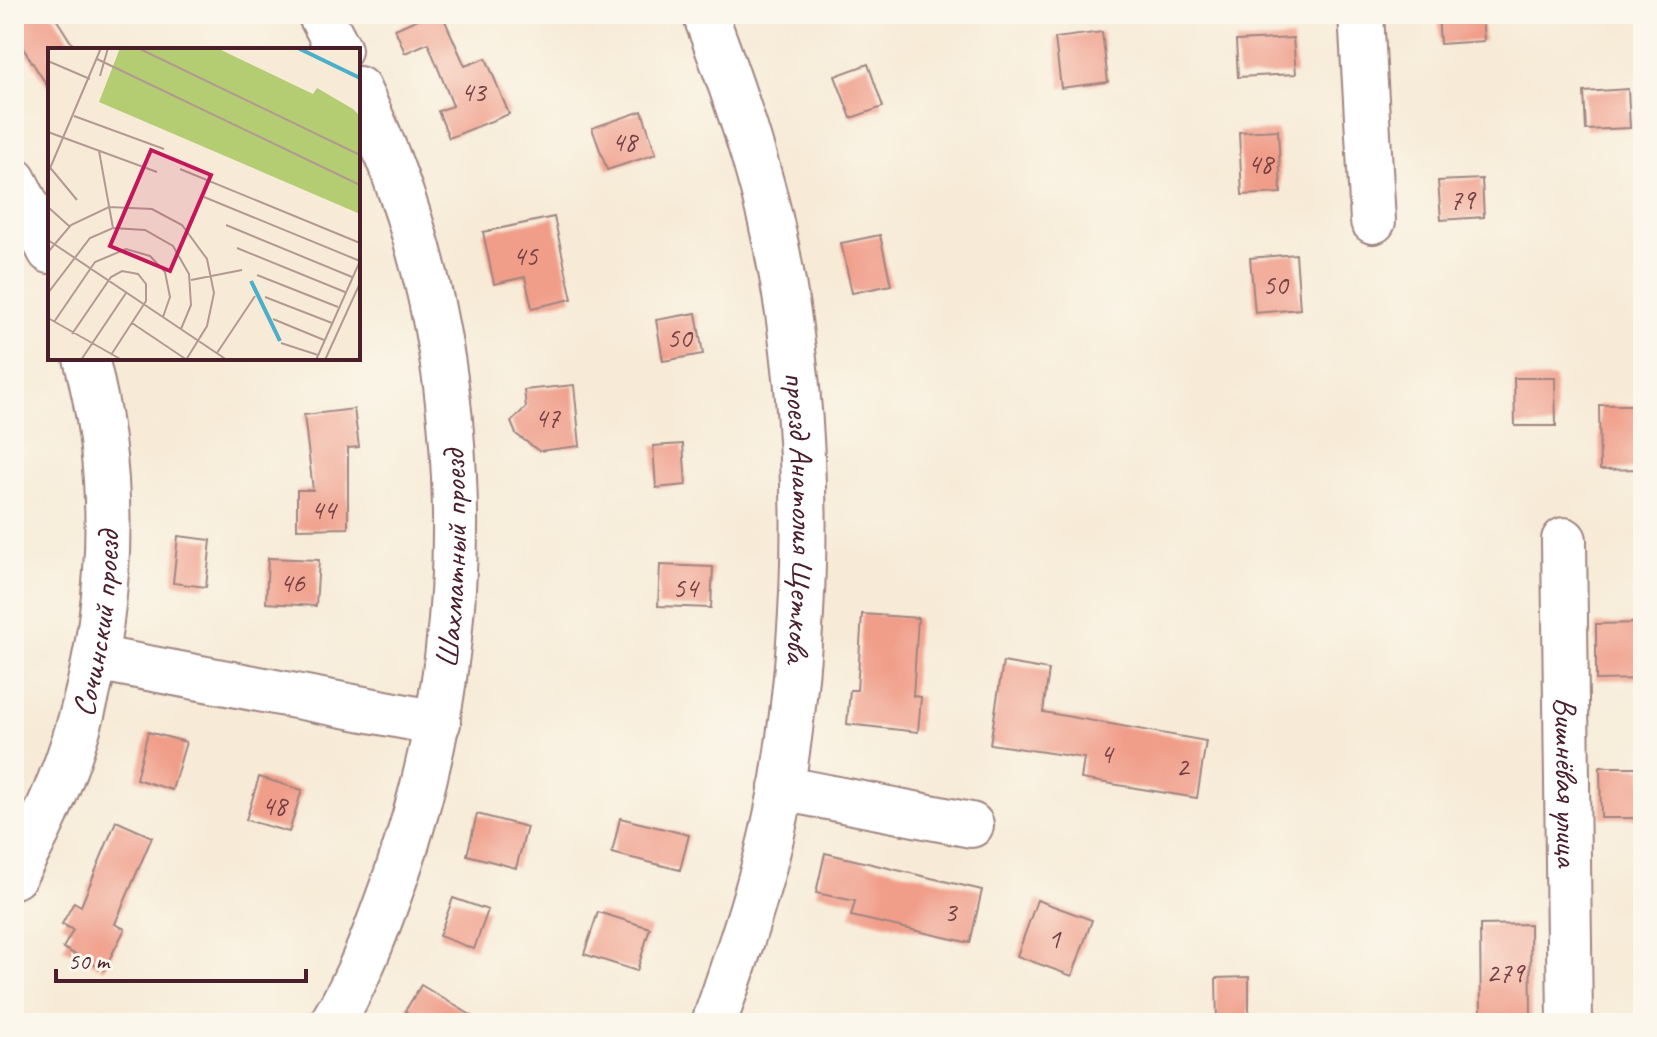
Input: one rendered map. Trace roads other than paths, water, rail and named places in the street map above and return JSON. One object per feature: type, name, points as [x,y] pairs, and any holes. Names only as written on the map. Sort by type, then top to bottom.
[{"type":"street","points":[[320,14],[338,48]]},
{"type":"street","name":"проезд Анатолия Щеткова","points":[[705,14],[741,111],[776,244],[797,379],[805,516],[799,653],[781,788],[749,923],[714,1023]]},
{"type":"street","points":[[1361,14],[1373,221]]},
{"type":"street","name":"Шахматный проезд","points":[[332,1023],[380,921],[414,824],[438,723],[452,622],[456,519],[450,417],[434,315],[408,215],[373,119],[360,93]]},
{"type":"street","points":[[14,180],[48,247]]},
{"type":"street","name":"Сочинский проезд","points":[[14,876],[57,790],[79,725],[95,658],[105,590],[107,522],[104,453],[86,360]]},
{"type":"street","name":"Вишнёвая улица","points":[[1564,540],[1570,1023]]},
{"type":"street","points":[[95,658],[438,723]]},
{"type":"street","points":[[781,788],[971,825]]}]
